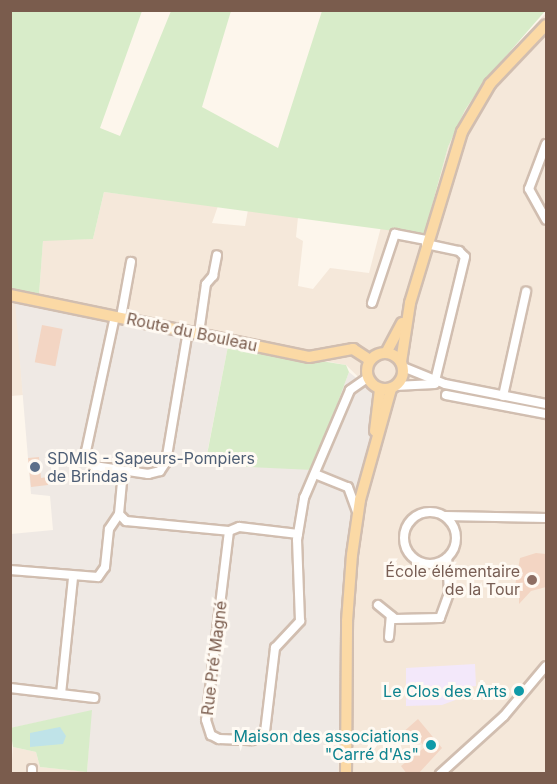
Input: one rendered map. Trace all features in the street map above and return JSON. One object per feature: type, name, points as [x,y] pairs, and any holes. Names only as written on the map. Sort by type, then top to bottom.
[{"type":"main road","points":[[345,773],[346,621],[358,514],[389,388],[402,364],[410,303],[453,154],[479,100],[546,25]]},
{"type":"main road","name":"Route du Bouleau","points":[[10,295],[309,357],[353,350],[370,360]]},
{"type":"main road","points":[[389,388],[367,378],[370,360],[386,353],[410,303]]},
{"type":"main road","points":[[386,353],[402,364]]},
{"type":"street","points":[[546,144],[529,189],[546,220]]},
{"type":"street","points":[[372,303],[394,234],[459,251],[465,258],[435,381]]},
{"type":"street","points":[[199,333],[206,284],[213,276],[217,255]]},
{"type":"street","points":[[131,262],[86,451],[94,466],[148,474],[159,471],[166,462],[188,331]]},
{"type":"street","points":[[503,396],[526,292]]},
{"type":"street","points":[[402,364],[445,384],[546,404]]},
{"type":"street","name":"Rue Pré Magné","points":[[229,531],[206,720],[211,735],[228,740],[252,740],[265,732],[275,648],[300,621],[298,534],[304,498],[350,390],[367,378]]},
{"type":"street","points":[[389,388],[445,384]]},
{"type":"street","points":[[446,395],[546,414]]},
{"type":"street","points":[[10,570],[92,580],[103,573],[109,529],[119,514],[123,471]]},
{"type":"street","points":[[315,474],[348,487],[358,514]]},
{"type":"street","points":[[447,558],[430,564],[413,559],[403,535],[419,513],[445,516],[546,518]]},
{"type":"street","points":[[119,514],[126,521],[229,531],[239,527],[298,534]]},
{"type":"street","points":[[378,605],[391,616],[420,622],[440,618],[449,593],[447,558],[456,536],[445,516]]},
{"type":"street","points":[[61,694],[73,578]]},
{"type":"street","points":[[389,637],[391,616]]},
{"type":"street","points":[[440,774],[504,716],[546,666]]},
{"type":"street","points":[[10,688],[94,698]]},
{"type":"shaded area","points":[[546,13],[546,773],[338,773],[342,595],[353,507],[376,394],[346,365],[16,303],[23,395],[11,396],[11,290],[39,295],[43,240],[93,239],[104,192],[218,206],[212,223],[245,226],[248,210],[298,217],[296,237],[303,241],[298,286],[313,289],[330,268],[369,273],[381,227],[424,235],[448,147],[465,110],[486,79]]},
{"type":"shaded area","points":[[15,303],[228,346],[205,464],[313,469],[349,372],[376,394],[370,445],[353,507],[342,595],[338,773],[87,772],[91,711],[11,728],[11,534],[53,530],[50,496],[31,494]]},
{"type":"shaded area","points":[[475,664],[476,686],[465,687],[465,695],[442,705],[406,706],[406,668]]},
{"type":"shaded area","points":[[13,747],[36,752],[40,767],[101,773],[11,774]]},
{"type":"green space","points":[[546,10],[486,79],[465,110],[448,147],[424,235],[104,192],[93,239],[43,241],[39,295],[11,290],[10,11],[142,11],[100,128],[120,136],[171,11],[231,11],[202,107],[278,148],[322,11]]},
{"type":"green space","points":[[228,346],[346,365],[349,372],[313,470],[205,465]]},
{"type":"green space","points":[[92,710],[87,772],[40,767],[36,752],[13,747],[10,728]]},
{"type":"water","points":[[60,727],[66,736],[63,744],[30,747],[30,733]]},
{"type":"building","points":[[42,325],[63,329],[55,366],[35,362]]},
{"type":"building","name":"SDMIS - Sapeurs-Pompiers de Brindas","points":[[39,457],[41,478],[47,477],[48,485],[31,487],[28,458]]},
{"type":"building","name":"École élémentaire de la Tour","points":[[536,553],[546,554],[546,587],[531,591],[519,604],[519,598],[513,597],[520,558]]},
{"type":"building","name":"Maison des associations \"Carré d'As\"","points":[[418,719],[442,748],[418,774],[407,774],[401,766],[425,747],[418,739],[409,743],[401,734]]},
{"type":"place","name":"SDMIS - Sapeurs-Pompiers de Brindas","points":[[35,467]]},
{"type":"place","name":"École élémentaire de la Tour","points":[[532,580]]},
{"type":"place","name":"Le Clos des Arts","points":[[519,691]]},
{"type":"place","name":"Maison des associations \"Carré d'As\"","points":[[431,745]]}]
